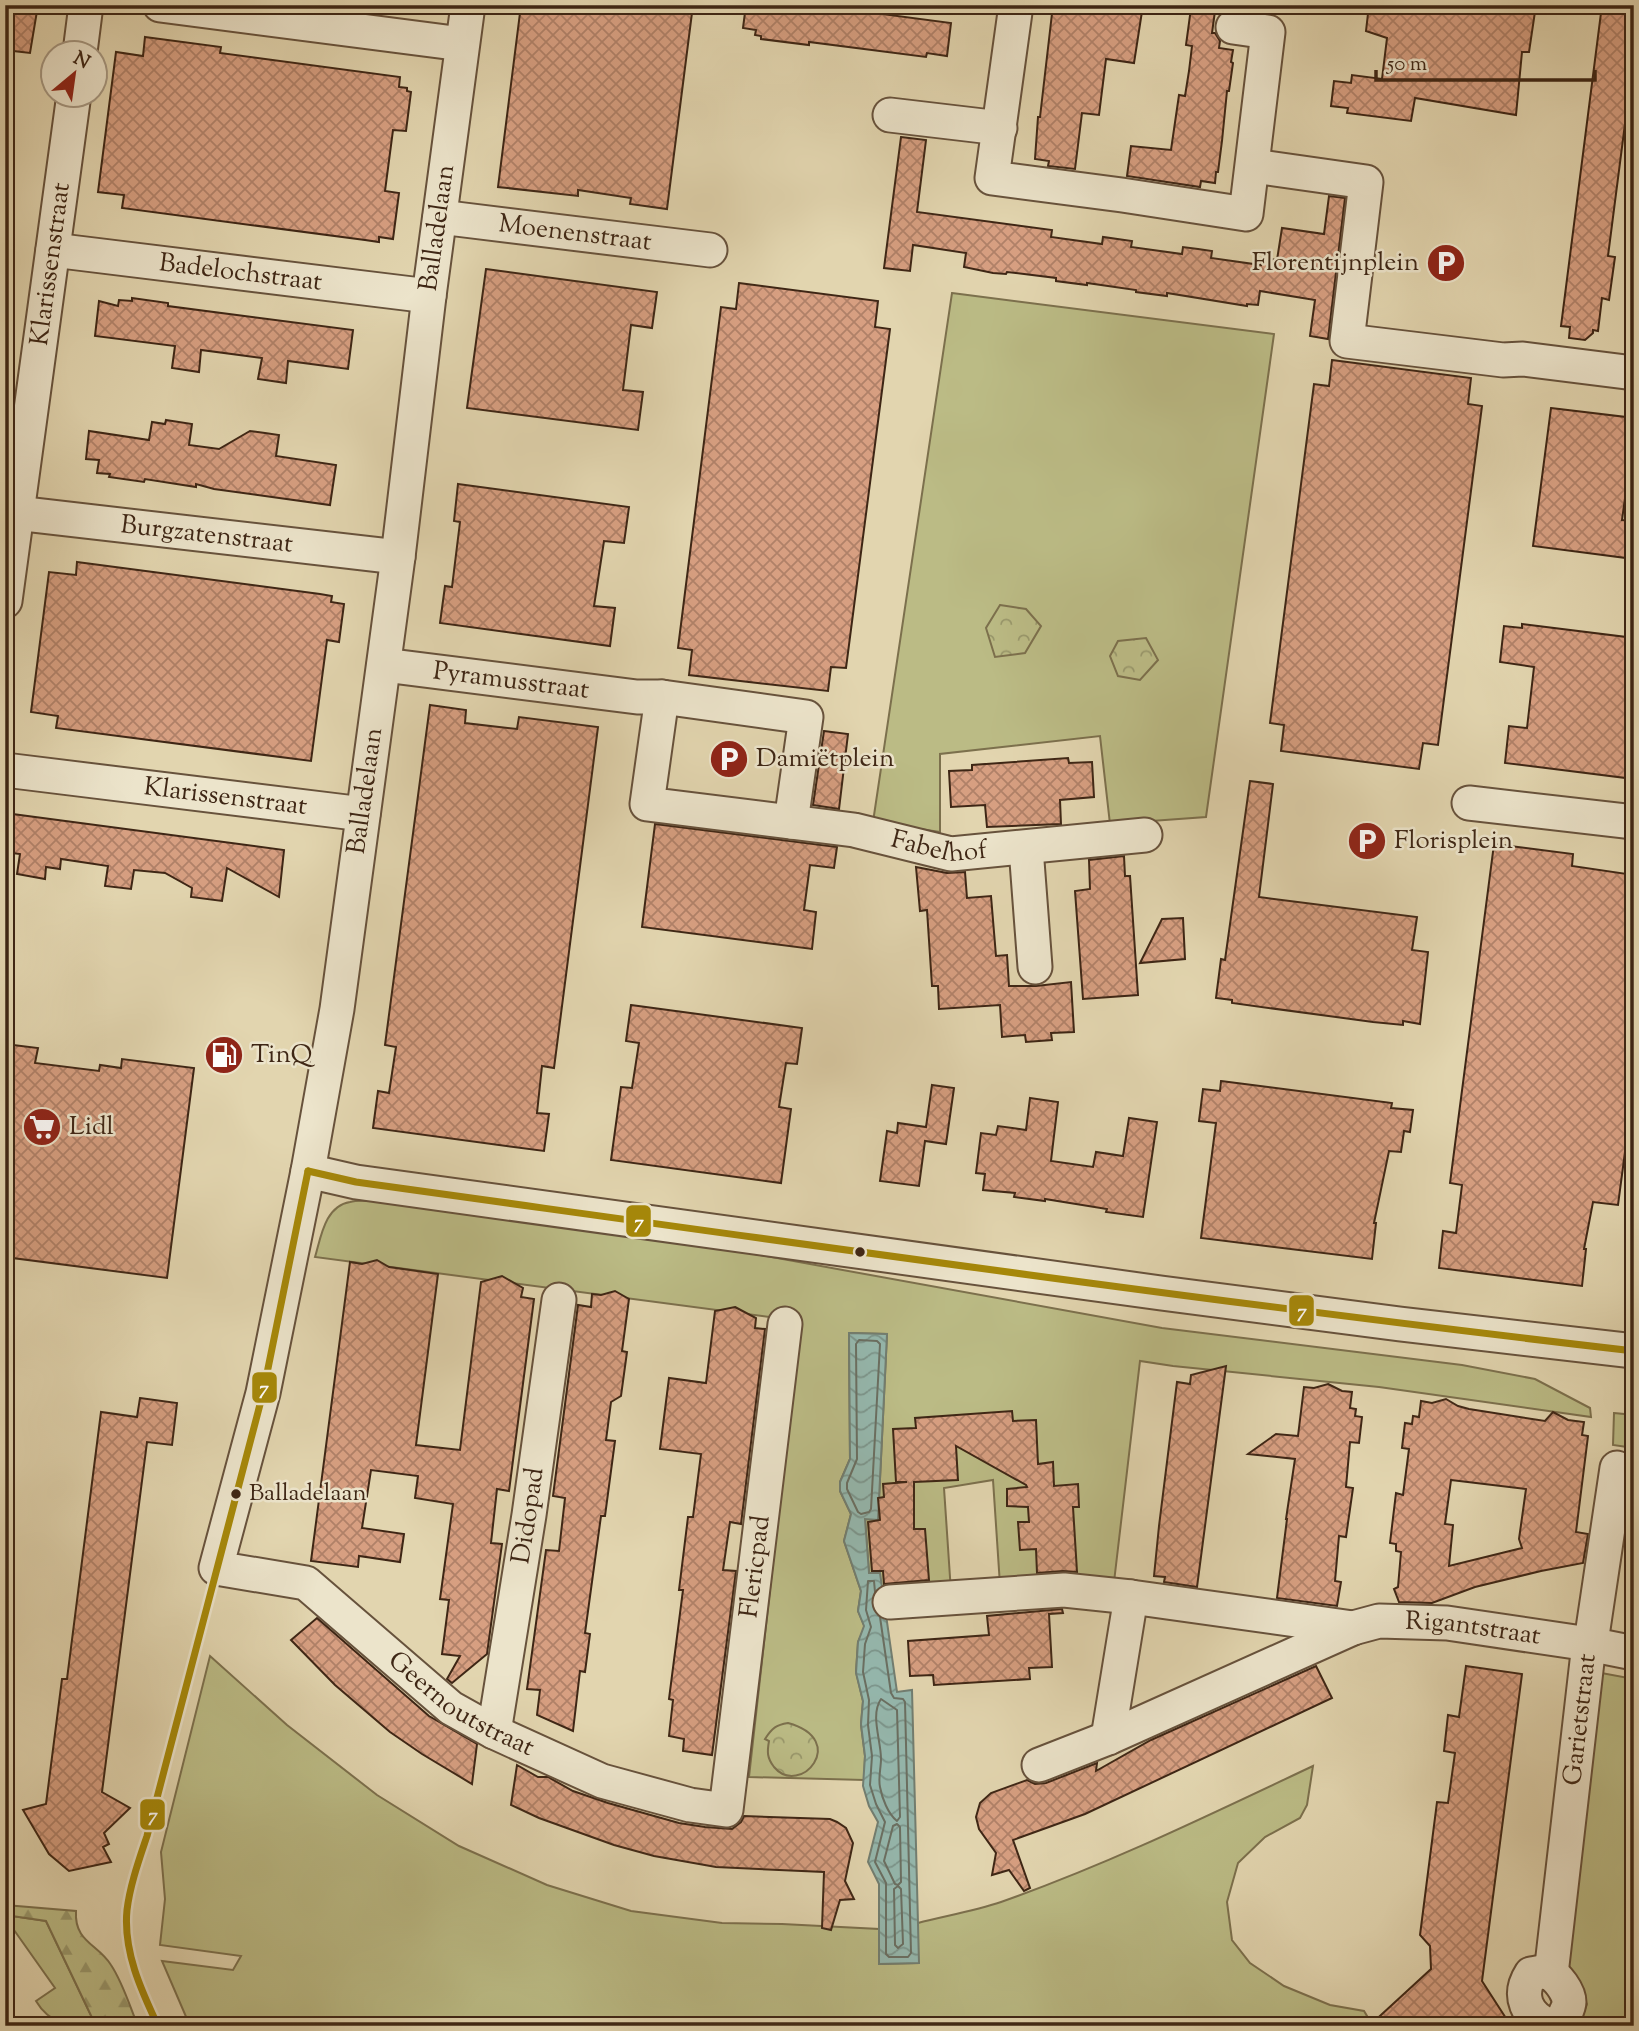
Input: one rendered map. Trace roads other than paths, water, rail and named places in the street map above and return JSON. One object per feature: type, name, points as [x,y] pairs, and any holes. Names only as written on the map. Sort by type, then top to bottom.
[{"type":"street","points":[[82,38],[86,5]]},
{"type":"street","points":[[160,5],[462,44]]},
{"type":"street","name":"Balladelaan","points":[[216,1568],[262,1393],[309,1171],[337,1009],[384,666],[468,5]]},
{"type":"street","points":[[1016,5],[992,178],[1246,214],[1268,32],[1233,27]]},
{"type":"street","name":"Klarissenstraat","points":[[5,601],[72,108]]},
{"type":"street","points":[[890,115],[1000,128]]},
{"type":"street","points":[[1253,166],[1366,182],[1347,341],[1634,373]]},
{"type":"street","name":"Moenenstraat","points":[[440,217],[710,250]]},
{"type":"street","name":"Badelochstraat","points":[[53,250],[429,296]]},
{"type":"street","name":"Burgzatenstraat","points":[[16,513],[398,557]]},
{"type":"street","name":"Pyramusstraat","points":[[384,666],[650,697]]},
{"type":"street","points":[[650,697],[806,717],[791,822],[647,804],[650,697]]},
{"type":"street","name":"Klarissenstraat","points":[[5,770],[363,814]]},
{"type":"street","points":[[1469,803],[1634,822]]},
{"type":"street","name":"Fabelhof","points":[[791,822],[854,830],[951,854],[1145,835]]},
{"type":"street","name":"Fabelhof","points":[[1026,848],[1035,967]]},
{"type":"street","points":[[309,1171],[356,1182],[1161,1293],[1634,1351]]},
{"type":"street","name":"Didopad","points":[[494,1732],[529,1515],[559,1300]]},
{"type":"street","name":"Flericpad","points":[[726,1810],[785,1324]]},
{"type":"street","name":"Garietstraat","points":[[1550,2026],[1563,2019],[1569,2001],[1560,1983],[1551,1974],[1589,1644],[1618,1468]]},
{"type":"street","name":"Geernoutstraat","points":[[216,1568],[306,1583],[451,1708],[494,1732],[602,1781],[690,1805],[726,1810]]},
{"type":"street","name":"Rigantstraat","points":[[890,1602],[1064,1590],[1353,1628]]},
{"type":"street","points":[[1108,1738],[1130,1597]]},
{"type":"street","name":"Rigantstraat","points":[[1039,1765],[1108,1738],[1353,1628],[1379,1621],[1447,1623],[1634,1653]]},
{"type":"water","points":[[849,1333],[887,1334],[878,1520],[865,1519],[869,1573],[880,1573],[897,1692],[912,1690],[919,1963],[879,1964],[879,1884],[868,1862],[878,1822],[869,1806],[863,1786],[863,1701],[856,1673],[858,1642],[864,1626],[858,1611],[861,1591],[844,1541],[851,1514],[840,1491],[840,1482],[850,1459]]},
{"type":"place","name":"Florentijnplein","points":[[1446,263]]},
{"type":"place","name":"Damiëtplein","points":[[729,759]]},
{"type":"place","name":"Florisplein","points":[[1367,841]]},
{"type":"place","name":"TinQ","points":[[224,1055]]},
{"type":"place","name":"Lidl","points":[[42,1127]]},
{"type":"place","name":"Balladelaan","points":[[236,1494]]}]
